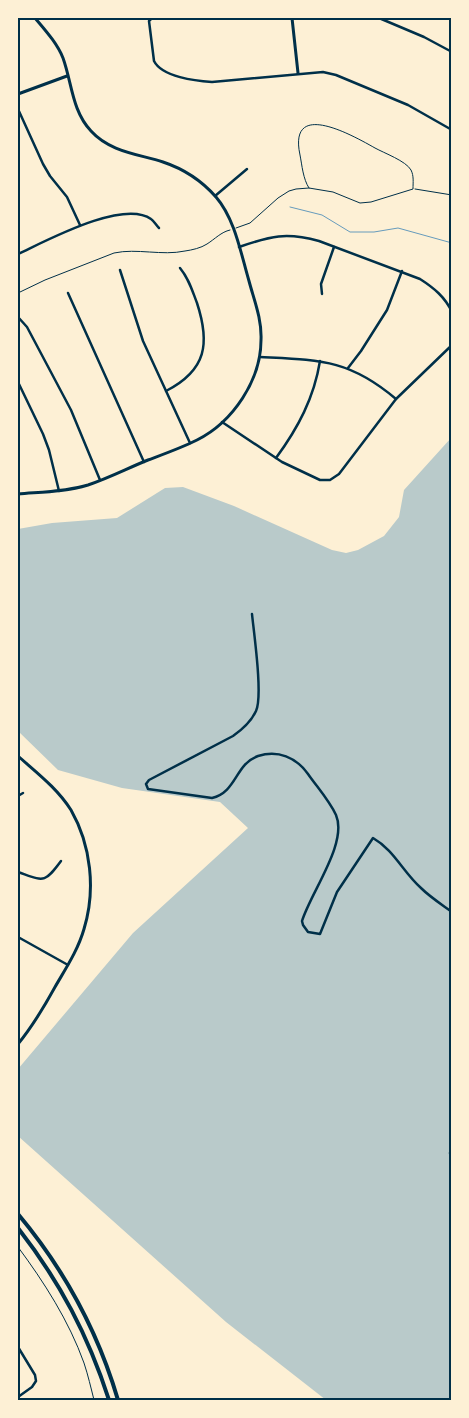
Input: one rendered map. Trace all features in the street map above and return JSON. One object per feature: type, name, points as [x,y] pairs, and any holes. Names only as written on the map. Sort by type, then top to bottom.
[{"type":"main road","points":[[18,1214],[45,1249],[79,1303],[100,1348],[118,1400]]},
{"type":"main road","points":[[18,1228],[47,1267],[73,1311],[94,1357],[109,1400]]},
{"type":"street","points":[[18,494],[59,491],[89,484],[190,443],[209,433],[222,422],[249,387],[260,357],[262,339],[260,320],[239,247],[225,210],[215,196],[198,180],[178,168],[124,152],[98,139],[76,108],[63,59],[57,46],[36,18]]},
{"type":"street","points":[[152,18],[149,21],[154,62],[162,71],[197,81],[212,82],[323,72],[336,75],[408,105],[452,130]]},
{"type":"street","points":[[292,18],[298,74]]},
{"type":"street","points":[[379,18],[424,37],[452,52]]},
{"type":"street","points":[[18,94],[68,76]]},
{"type":"street","points":[[18,109],[43,164],[67,197],[81,226]]},
{"type":"street","points":[[215,196],[247,169]]},
{"type":"street","points":[[18,248],[18,253],[81,226],[125,213],[138,214],[150,218],[159,228]]},
{"type":"street","points":[[239,247],[266,238],[285,235],[303,237],[420,278],[434,287],[444,298],[452,312]]},
{"type":"street","points":[[322,294],[321,284],[334,247]]},
{"type":"street","points":[[166,391],[188,378],[199,360],[205,340],[204,326],[189,279],[180,268]]},
{"type":"street","points":[[120,270],[143,341],[190,443]]},
{"type":"street","points":[[348,368],[387,310],[402,272]]},
{"type":"street","points":[[68,293],[144,462]]},
{"type":"street","points":[[18,317],[27,327],[71,410],[100,480]]},
{"type":"street","points":[[222,422],[276,458],[320,480],[330,480],[339,474],[396,399],[452,345]]},
{"type":"street","points":[[260,357],[320,361],[348,368],[374,382],[396,399]]},
{"type":"street","points":[[276,458],[290,438],[314,391],[320,361]]},
{"type":"street","points":[[18,382],[43,434],[59,491]]},
{"type":"street","points":[[252,614],[259,696],[256,712],[245,728],[233,736],[149,780],[146,784],[148,789],[212,798],[219,797],[226,793],[249,761],[257,756],[283,755],[295,760],[302,767],[335,813],[339,827],[335,849],[302,921],[308,932],[320,934],[337,892],[373,838],[393,854],[420,888],[452,912]]},
{"type":"street","points":[[18,756],[62,797],[77,824],[86,850],[90,873],[90,904],[84,930],[68,965],[30,1029],[18,1044]]},
{"type":"street","points":[[18,796],[23,793]]},
{"type":"street","points":[[18,872],[41,880],[49,877],[61,861]]},
{"type":"street","points":[[18,938],[68,965]]},
{"type":"street","points":[[452,1145],[450,1153],[452,1163]]},
{"type":"street","points":[[18,1347],[35,1375],[36,1381],[32,1388],[18,1397]]},
{"type":"lane","points":[[236,228],[255,220],[278,198],[289,191],[309,188],[333,192],[360,202],[371,202],[413,189],[413,177],[410,168],[360,139],[319,124],[310,124],[303,128],[298,139],[303,172],[309,188]]},
{"type":"path","points":[[413,189],[452,195]]},
{"type":"path","points":[[18,293],[45,280],[114,253],[123,251],[173,253],[188,251],[205,245],[220,234],[230,230]]},
{"type":"path","points":[[18,1247],[41,1279],[65,1322],[84,1364],[94,1400]]},
{"type":"shaded area","points":[[451,438],[451,1400],[326,1400],[226,1322],[18,1136],[18,1069],[133,933],[248,828],[220,802],[122,788],[58,770],[18,731],[18,529],[52,523],[117,518],[165,488],[183,487],[234,506],[332,550],[346,553],[358,550],[384,536],[399,517],[404,490]]},
{"type":"waterway","points":[[290,207],[322,215],[350,232],[374,232],[398,228],[452,243]]}]
